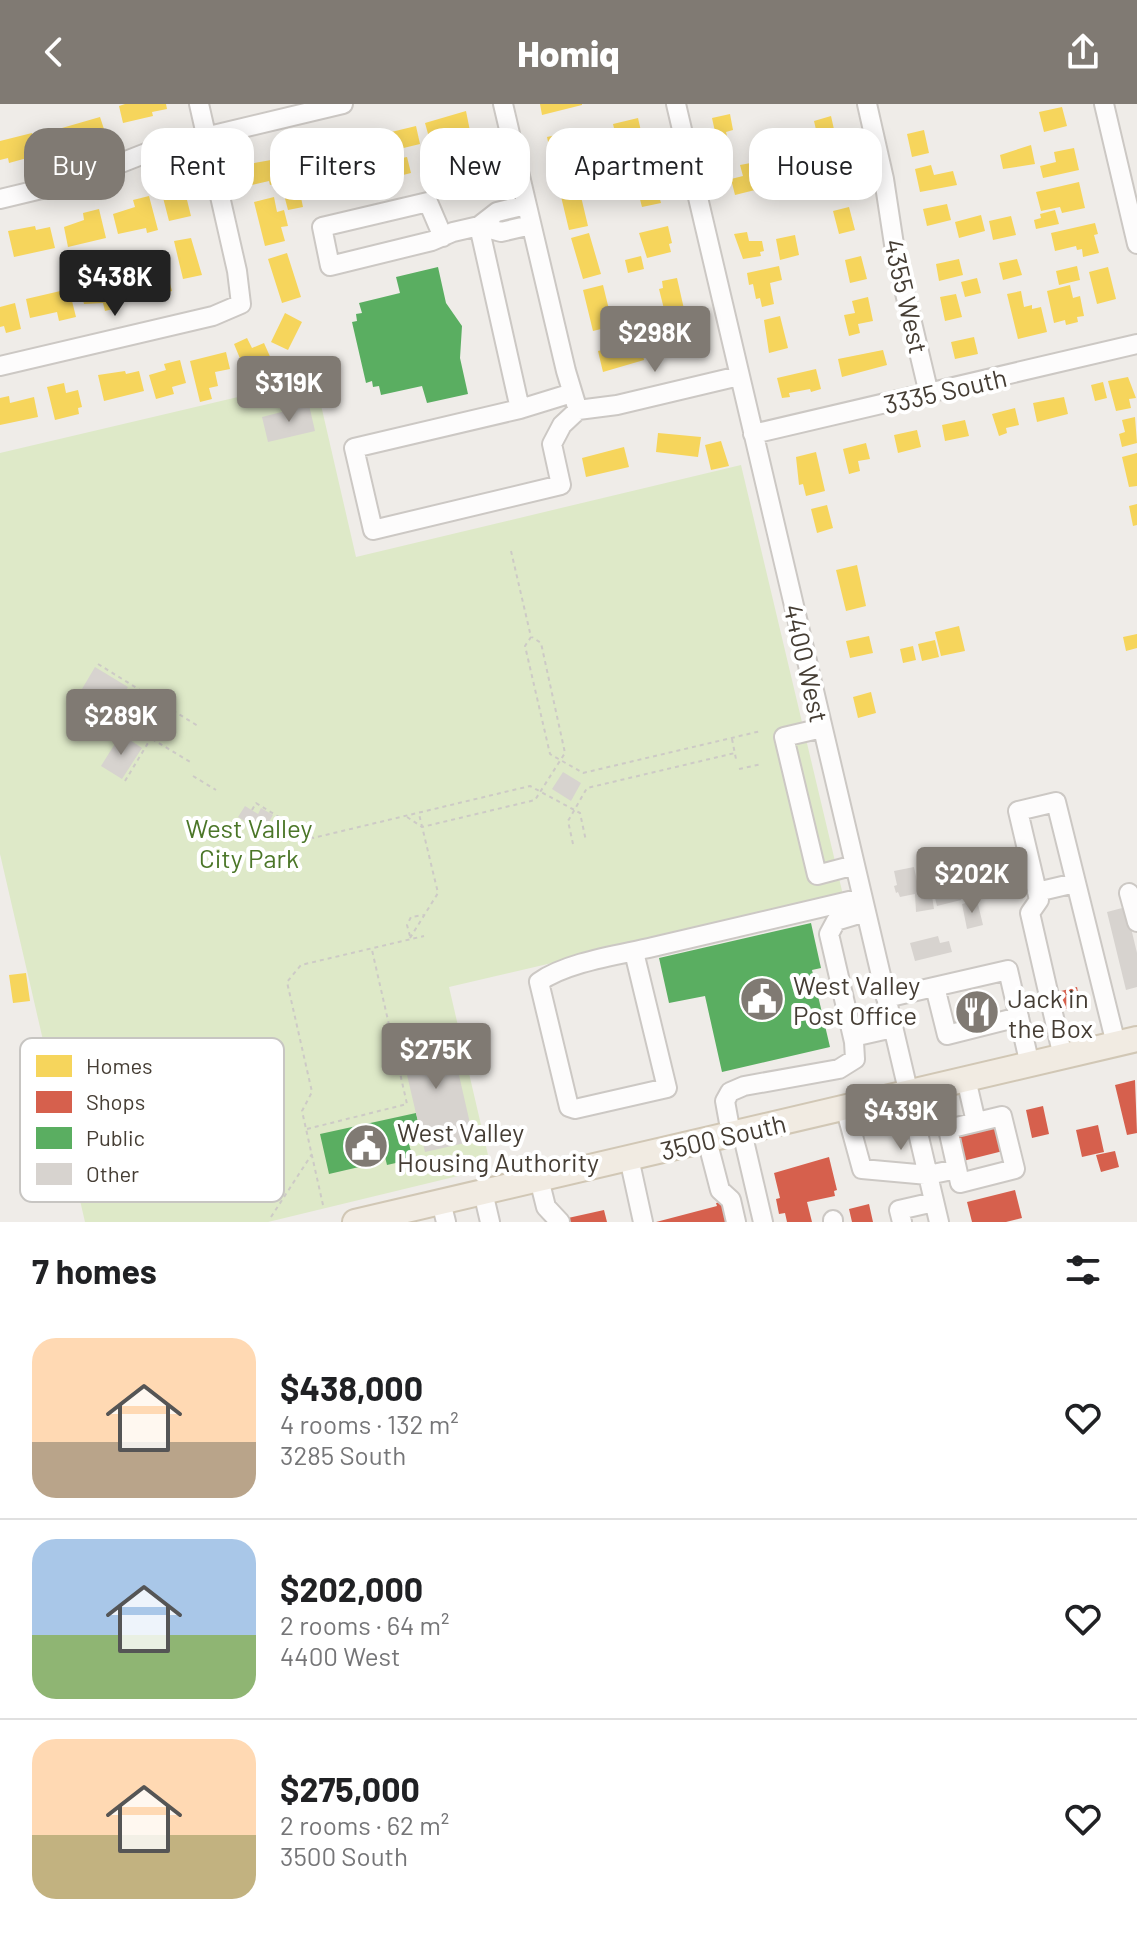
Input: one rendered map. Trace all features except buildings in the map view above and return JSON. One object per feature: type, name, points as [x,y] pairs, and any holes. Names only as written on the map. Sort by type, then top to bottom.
[{"type":"main road","name":"3500 South","points":[[361,1221],[443,1212],[483,1192],[1126,1042]]},
{"type":"street","points":[[199,104],[205,128]]},
{"type":"street","points":[[241,128],[343,104]]},
{"type":"street","points":[[503,104],[575,401],[552,444],[561,485],[373,530],[354,448],[520,409],[575,401],[617,405],[739,376]]},
{"type":"street","name":"4400 West","points":[[676,104],[939,1222]]},
{"type":"street","name":"4355 West","points":[[867,104],[884,179],[895,251],[929,394]]},
{"type":"street","points":[[1104,104],[1137,244]]},
{"type":"street","points":[[0,199],[75,181],[141,155]]},
{"type":"street","points":[[0,366],[213,316],[241,304],[221,200]]},
{"type":"street","points":[[443,237],[428,202],[322,227],[330,266],[443,237],[479,226],[497,212],[526,205]]},
{"type":"street","points":[[479,226],[501,232],[531,225]]},
{"type":"street","points":[[479,226],[520,409]]},
{"type":"street","name":"3335 South","points":[[753,434],[1137,344]]},
{"type":"street","points":[[822,728],[784,737],[791,768],[817,875],[855,865]]},
{"type":"street","points":[[1063,1057],[1030,913],[1039,900],[1018,811],[1056,802],[1075,883],[1126,1042]]},
{"type":"street","points":[[1037,892],[1075,883]]},
{"type":"street","points":[[1129,893],[1137,922]]},
{"type":"street","points":[[634,952],[667,1088],[575,1109],[569,1107],[539,982],[552,972],[634,952],[864,905]]},
{"type":"street","points":[[763,1222],[725,1101],[728,1094],[744,1086],[846,1067],[856,1056],[829,934],[836,921],[864,905]]},
{"type":"street","points":[[886,998],[1008,970],[1030,1065]]},
{"type":"street","points":[[930,988],[947,1035],[1019,1017]]},
{"type":"street","points":[[853,1037],[893,1028]]},
{"type":"street","points":[[966,1079],[976,1122]]},
{"type":"street","points":[[845,1107],[862,1169],[928,1175],[957,1169]]},
{"type":"street","points":[[1002,1116],[1015,1169],[960,1183],[957,1169],[948,1129],[1002,1116]]},
{"type":"street","points":[[707,1140],[720,1190],[731,1200],[736,1222]]},
{"type":"street","points":[[629,1158],[643,1222]]},
{"type":"street","points":[[539,1179],[546,1207],[560,1222]]},
{"type":"street","points":[[483,1192],[490,1222]]},
{"type":"street","points":[[902,1222],[899,1210],[934,1202]]},
{"type":"path","points":[[406,817],[422,827],[535,800],[565,753],[541,643],[531,637],[511,551]]},
{"type":"path","points":[[531,637],[525,646],[550,754],[583,773],[761,731]]},
{"type":"path","points":[[98,664],[198,726]]},
{"type":"path","points":[[125,781],[170,708]]},
{"type":"path","points":[[151,738],[192,763]]},
{"type":"path","points":[[731,738],[736,759]]},
{"type":"path","points":[[573,844],[568,821],[587,788],[735,753]]},
{"type":"path","points":[[739,769],[762,764]]},
{"type":"path","points":[[193,776],[216,790]]},
{"type":"path","points":[[252,810],[256,803],[313,838],[530,786],[580,813],[586,841]]},
{"type":"path","points":[[410,939],[438,893],[419,813]]},
{"type":"path","points":[[410,939],[407,925],[411,917],[424,915]]},
{"type":"path","points":[[323,1205],[302,1111],[312,1092],[287,982],[301,965],[424,936]]},
{"type":"path","points":[[306,1129],[407,1104],[372,949]]},
{"type":"path","points":[[284,1197],[312,1154]]},
{"type":"path","points":[[271,1217],[281,1202]]},
{"type":"green space","name":"West Valley City Park","points":[[315,379],[356,557],[741,465],[843,895],[449,987],[491,1168],[268,1222],[85,1222],[80,1202],[284,1202],[284,1038],[42,1038],[0,854],[0,453]]},
{"type":"place","name":"West Valley Post Office","points":[[762,999]]},
{"type":"place","name":"Jack in the Box","points":[[977,1012]]},
{"type":"place","name":"West Valley Housing Authority","points":[[366,1146]]}]
